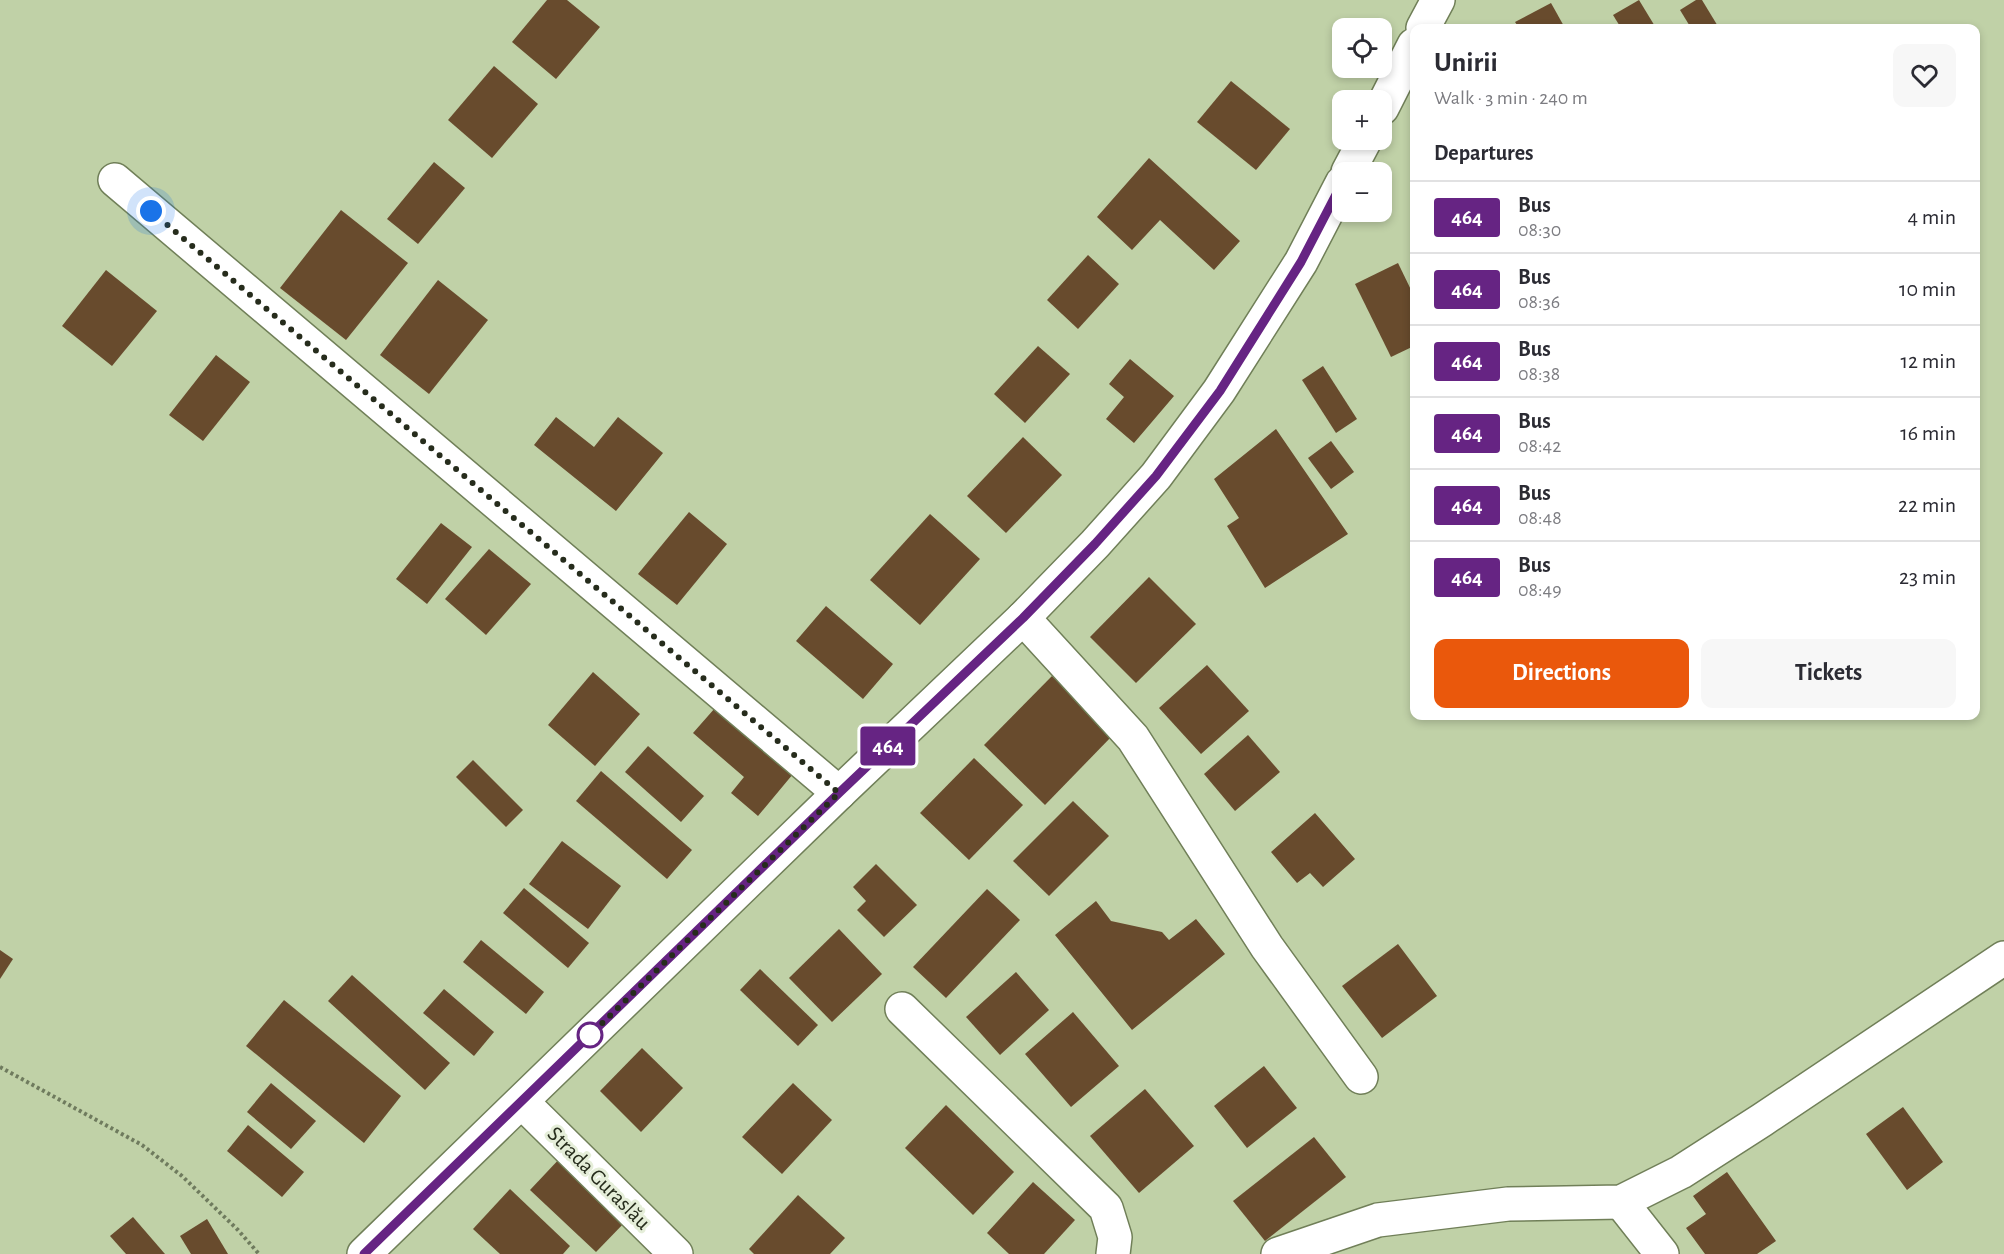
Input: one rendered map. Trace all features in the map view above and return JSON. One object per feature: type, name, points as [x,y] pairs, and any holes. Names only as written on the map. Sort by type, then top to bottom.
[{"type":"street","points":[[1425,24],[1438,0]]},
{"type":"street","points":[[1391,90],[1410,53]]},
{"type":"street","points":[[115,180],[839,793]]},
{"type":"street","points":[[364,1254],[839,793],[1023,618],[1095,544],[1156,476],[1220,391],[1301,262],[1332,202]]},
{"type":"street","points":[[1023,618],[1133,738],[1267,947],[1361,1077]]},
{"type":"street","points":[[1278,1254],[1378,1220],[1508,1204],[1621,1202],[1681,1172],[2004,958]]},
{"type":"street","points":[[902,1009],[1106,1208],[1116,1237],[1113,1254]]},
{"type":"street","name":"Strada Guraslău","points":[[522,1102],[676,1254]]},
{"type":"street","points":[[1621,1202],[1662,1254]]},
{"type":"path","points":[[0,1067],[142,1144],[182,1176],[259,1254]]},
{"type":"building","points":[[547,0],[567,0],[600,27],[556,79],[512,42]]},
{"type":"building","points":[[1639,0],[1654,24],[1619,24],[1613,15]]},
{"type":"building","points":[[1696,0],[1702,0],[1717,24],[1689,24],[1680,10]]},
{"type":"building","points":[[1551,3],[1563,24],[1516,24],[1515,22]]},
{"type":"building","points":[[494,66],[538,104],[492,158],[448,120]]},
{"type":"building","points":[[1231,81],[1290,129],[1256,170],[1197,122]]},
{"type":"building","points":[[1149,158],[1240,241],[1214,270],[1160,220],[1132,250],[1097,217]]},
{"type":"building","points":[[434,162],[465,188],[418,244],[387,219]]},
{"type":"building","points":[[341,210],[408,263],[346,340],[280,288]]},
{"type":"building","points":[[1088,255],[1119,284],[1078,329],[1047,300]]},
{"type":"building","points":[[1398,263],[1410,288],[1410,348],[1391,357],[1355,284]]},
{"type":"building","points":[[106,270],[157,311],[112,366],[62,326]]},
{"type":"building","points":[[438,280],[488,320],[429,394],[380,355]]},
{"type":"building","points":[[1038,346],[1070,374],[1025,423],[994,394]]},
{"type":"building","points":[[216,355],[250,382],[203,441],[169,415]]},
{"type":"building","points":[[1130,359],[1174,396],[1134,443],[1106,419],[1124,397],[1109,384]]},
{"type":"building","points":[[1323,366],[1357,419],[1336,433],[1302,380]]},
{"type":"building","points":[[556,417],[594,447],[618,417],[663,453],[616,511],[534,445]]},
{"type":"building","points":[[1276,429],[1348,534],[1265,588],[1227,526],[1239,518],[1214,479]]},
{"type":"building","points":[[1023,437],[1062,475],[1006,533],[967,496]]},
{"type":"building","points":[[1331,441],[1354,472],[1331,489],[1308,458]]},
{"type":"building","points":[[689,512],[727,544],[677,605],[638,574]]},
{"type":"building","points":[[930,514],[980,559],[920,625],[870,580]]},
{"type":"building","points":[[441,523],[472,547],[427,604],[396,579]]},
{"type":"building","points":[[489,549],[531,584],[486,635],[445,599]]},
{"type":"building","points":[[1149,577],[1196,624],[1136,683],[1090,637]]},
{"type":"building","points":[[826,606],[893,664],[863,699],[796,641]]},
{"type":"building","points":[[1207,665],[1249,711],[1201,754],[1159,708]]},
{"type":"building","points":[[593,672],[640,714],[595,766],[548,725]]},
{"type":"building","points":[[1052,676],[1113,735],[1045,805],[984,745]]},
{"type":"building","points":[[715,708],[793,774],[758,816],[731,793],[744,777],[693,733]]},
{"type":"building","points":[[1248,735],[1280,772],[1235,811],[1204,774]]},
{"type":"building","points":[[648,746],[704,796],[681,822],[625,772]]},
{"type":"building","points":[[974,758],[1023,805],[969,860],[920,813]]},
{"type":"building","points":[[473,760],[523,810],[506,827],[456,777]]},
{"type":"building","points":[[601,771],[692,850],[667,879],[576,801]]},
{"type":"building","points":[[1073,801],[1109,836],[1049,896],[1013,861]]},
{"type":"building","points":[[1315,813],[1355,859],[1323,887],[1310,873],[1297,883],[1271,852]]},
{"type":"building","points":[[562,841],[621,886],[588,929],[529,884]]},
{"type":"building","points":[[876,864],[917,905],[884,937],[857,910],[866,901],[853,887]]},
{"type":"building","points":[[524,888],[589,943],[568,968],[503,913]]},
{"type":"building","points":[[987,889],[1020,920],[946,998],[913,967]]},
{"type":"building","points":[[1096,901],[1111,921],[1162,932],[1169,940],[1196,919],[1225,954],[1132,1030],[1055,935]]},
{"type":"building","points":[[839,929],[882,974],[832,1022],[789,978]]},
{"type":"building","points":[[481,940],[544,992],[526,1014],[463,962]]},
{"type":"building","points":[[1398,944],[1437,996],[1382,1038],[1342,986]]},
{"type":"building","points":[[0,950],[13,959],[0,979]]},
{"type":"building","points":[[760,969],[818,1025],[798,1046],[740,990]]},
{"type":"building","points":[[1016,972],[1049,1010],[1000,1055],[966,1017]]},
{"type":"building","points":[[352,975],[450,1063],[425,1090],[328,1001]]},
{"type":"building","points":[[444,989],[494,1032],[474,1056],[423,1013]]},
{"type":"building","points":[[284,1000],[401,1096],[364,1143],[246,1046]]},
{"type":"building","points":[[1073,1012],[1119,1066],[1071,1107],[1025,1054]]},
{"type":"building","points":[[642,1048],[683,1088],[641,1132],[600,1091]]},
{"type":"building","points":[[1264,1066],[1297,1108],[1247,1148],[1214,1106]]},
{"type":"building","points":[[271,1083],[316,1121],[291,1149],[247,1112]]},
{"type":"building","points":[[793,1083],[832,1120],[782,1174],[742,1137]]},
{"type":"building","points":[[1145,1089],[1194,1146],[1139,1193],[1090,1136]]},
{"type":"building","points":[[946,1105],[1014,1172],[973,1215],[905,1148]]},
{"type":"building","points":[[1903,1107],[1943,1162],[1907,1190],[1866,1134]]},
{"type":"building","points":[[248,1125],[304,1172],[282,1197],[227,1151]]},
{"type":"building","points":[[1314,1137],[1346,1177],[1265,1241],[1233,1201]]},
{"type":"building","points":[[562,1156],[628,1219],[596,1252],[530,1190]]},
{"type":"building","points":[[1727,1172],[1776,1241],[1757,1254],[1705,1254],[1686,1228],[1706,1214],[1693,1196]]},
{"type":"building","points":[[1033,1182],[1075,1220],[1044,1254],[1009,1254],[987,1233]]},
{"type":"building","points":[[510,1189],[570,1246],[563,1254],[500,1254],[473,1229]]},
{"type":"building","points":[[798,1195],[845,1238],[830,1254],[754,1254],[749,1249]]},
{"type":"building","points":[[133,1217],[165,1254],[126,1254],[110,1236]]},
{"type":"building","points":[[207,1219],[228,1254],[191,1254],[180,1236]]},
{"type":"bus line","name":"464","points":[[364,1254],[839,793],[1023,618],[1095,544],[1156,476],[1220,391],[1301,262],[1332,202]]},
{"type":"route","points":[[151,211],[839,793],[584,1041],[590,1035]]}]
